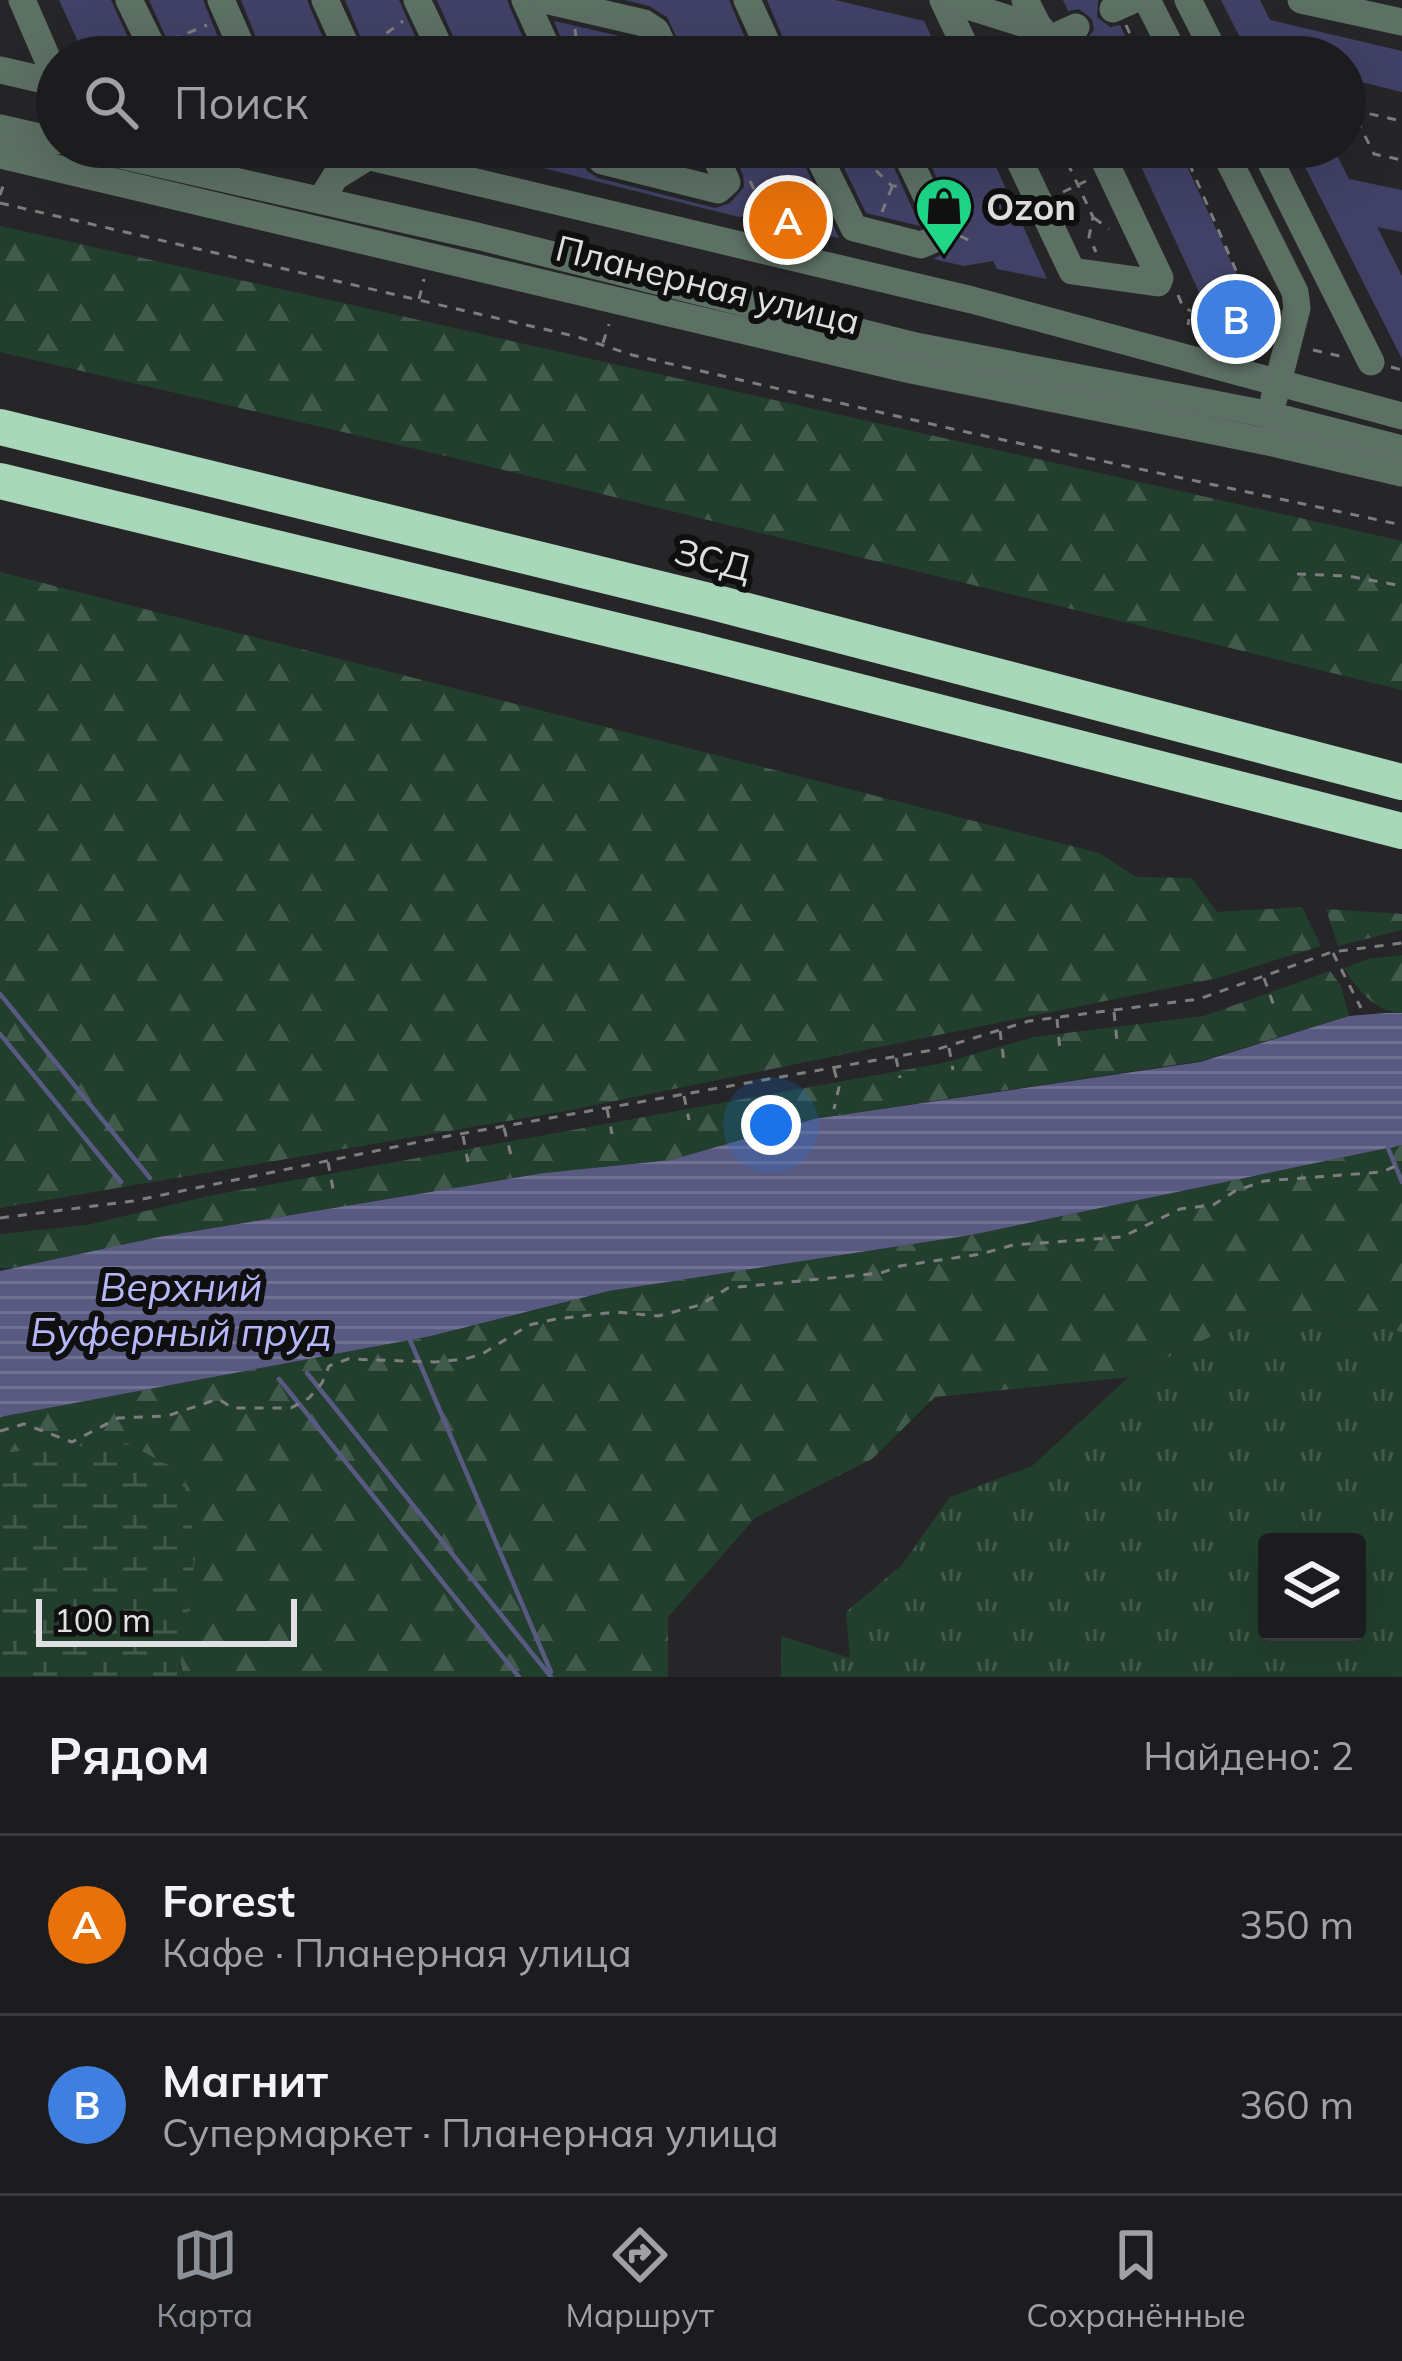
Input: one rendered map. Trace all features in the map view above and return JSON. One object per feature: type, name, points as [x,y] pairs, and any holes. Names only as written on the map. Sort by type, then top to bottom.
[{"type":"highway","name":"ЗСД","points":[[0,427],[709,601],[1402,782]]},
{"type":"highway","points":[[0,481],[696,650],[1402,831]]},
{"type":"street","points":[[22,0],[38,36]]},
{"type":"street","points":[[129,0],[146,36]]},
{"type":"street","points":[[325,0],[341,36]]},
{"type":"street","points":[[417,0],[434,36]]},
{"type":"street","points":[[525,0],[541,36]]},
{"type":"street","points":[[545,0],[644,22],[658,36]]},
{"type":"street","points":[[747,0],[769,36]]},
{"type":"street","points":[[946,0],[1033,36]]},
{"type":"street","points":[[946,0],[961,36]]},
{"type":"street","points":[[1025,0],[1044,36]]},
{"type":"street","points":[[1147,0],[1165,36]]},
{"type":"street","points":[[1189,0],[1207,36]]},
{"type":"street","points":[[1301,0],[1402,22]]},
{"type":"street","points":[[224,8],[237,36]]},
{"type":"street","points":[[1059,36],[1076,27]]},
{"type":"street","points":[[0,70],[36,79]]},
{"type":"street","points":[[0,128],[36,136]]},
{"type":"street","name":"Планерная улица","points":[[0,155],[36,163]]},
{"type":"street","name":"Планерная улица","points":[[55,168],[911,370],[1402,473]]},
{"type":"street","name":"Планерная улица","points":[[179,168],[916,346],[1270,415],[1402,449]]},
{"type":"street","points":[[321,200],[335,178],[350,168]]},
{"type":"street","points":[[421,168],[757,246],[1402,416]]},
{"type":"street","points":[[630,168],[718,190],[728,182],[721,168]]},
{"type":"street","points":[[824,168],[854,228],[921,245],[939,236],[941,227],[913,168]]},
{"type":"street","points":[[1023,168],[1072,271],[1152,285],[1160,278],[1108,168]]},
{"type":"street","points":[[1231,168],[1278,283],[1295,292],[1298,308],[1278,341],[1279,383],[1270,415]]},
{"type":"street","points":[[1274,168],[1314,248],[1359,360]]},
{"type":"street","points":[[1278,283],[1314,248],[1342,240]]},
{"type":"path","points":[[180,36],[224,8]]},
{"type":"path","points":[[1366,113],[1402,122]]},
{"type":"path","points":[[1366,138],[1374,154],[1402,160]]},
{"type":"path","points":[[828,175],[842,168]]},
{"type":"path","points":[[1069,168],[1093,217],[1089,236],[1100,259],[1072,271]]},
{"type":"path","points":[[1040,204],[1076,186],[1093,168]]},
{"type":"path","points":[[1191,168],[1266,332],[1278,341],[1359,360]]},
{"type":"path","points":[[874,234],[892,186]]},
{"type":"path","points":[[0,203],[909,419],[1402,526]]},
{"type":"path","points":[[766,214],[773,228]]},
{"type":"path","points":[[966,239],[975,243]]},
{"type":"path","points":[[1253,303],[1278,283]]},
{"type":"path","points":[[1297,574],[1348,576],[1402,586]]},
{"type":"path","points":[[0,1218],[133,1202],[504,1126],[949,1046],[1056,1017],[1199,999],[1332,952],[1402,943]]},
{"type":"path","points":[[1332,952],[1361,1008]]},
{"type":"path","points":[[1264,976],[1275,1009]]},
{"type":"path","points":[[1114,1010],[1117,1041]]},
{"type":"path","points":[[1056,1017],[1060,1052]]},
{"type":"path","points":[[1000,1030],[1004,1062]]},
{"type":"path","points":[[949,1046],[953,1070]]},
{"type":"path","points":[[896,1056],[900,1078]]},
{"type":"path","points":[[834,1067],[839,1087],[835,1109]]},
{"type":"path","points":[[683,1094],[689,1120]]},
{"type":"path","points":[[607,1108],[611,1133]]},
{"type":"path","points":[[504,1126],[511,1155]]},
{"type":"path","points":[[463,1134],[468,1162]]},
{"type":"path","points":[[328,1160],[332,1189]]},
{"type":"path","points":[[0,1431],[24,1424],[72,1442],[118,1418],[167,1416],[218,1399],[233,1408],[291,1408],[309,1398],[329,1366],[348,1359],[465,1359],[529,1325],[556,1319],[616,1312],[658,1316],[700,1305],[728,1288],[881,1273],[1013,1245],[1122,1238],[1158,1218],[1213,1205],[1264,1181],[1382,1172],[1402,1163]]},
{"type":"green space","points":[[0,226],[1402,541],[1402,690],[0,352]]},
{"type":"green space","points":[[0,572],[1099,853],[1136,877],[1192,878],[1217,912],[1302,907],[1321,946],[1218,978],[566,1111],[0,1208]]},
{"type":"green space","points":[[1326,909],[1402,914],[1402,930],[1338,946]]},
{"type":"green space","points":[[1402,955],[1402,1013],[1375,1004],[1344,968],[1368,959]]},
{"type":"green space","points":[[1330,971],[1341,986],[1349,1016],[1200,1061],[814,1119],[671,1160],[544,1173],[159,1237],[28,1267],[0,1268],[0,1234],[87,1225],[213,1195],[943,1063],[1034,1037],[1204,1016]]},
{"type":"green space","points":[[1402,1145],[1402,1332],[1320,1317],[1246,1319],[1129,1377],[935,1397],[872,1459],[755,1518],[668,1617],[668,1677],[184,1677],[126,1443],[0,1453],[0,1417],[431,1336],[609,1291],[971,1235]]},
{"type":"green space","points":[[1320,1317],[1402,1332],[1402,1677],[781,1677],[781,1636],[850,1658],[846,1612],[902,1565],[950,1497],[1032,1466],[1129,1377],[1246,1319]]},
{"type":"green space","points":[[127,1443],[183,1473],[196,1552],[180,1667],[184,1677],[0,1677],[0,1453]]},
{"type":"water","name":"Верхний Буферный пруд","points":[[1402,1013],[1402,1145],[971,1235],[609,1291],[431,1336],[0,1417],[0,1271],[159,1237],[544,1173],[671,1160],[814,1119],[1200,1062],[1349,1016]]},
{"type":"building","points":[[59,0],[111,0],[127,36],[75,36]]},
{"type":"building","points":[[149,0],[203,0],[218,36],[165,36]]},
{"type":"building","points":[[241,0],[307,0],[322,36],[256,36]]},
{"type":"building","points":[[345,0],[399,0],[415,36],[360,36]]},
{"type":"building","points":[[437,0],[507,0],[522,36],[453,36]]},
{"type":"building","points":[[625,0],[729,0],[744,36],[676,36],[667,17]]},
{"type":"building","points":[[767,0],[835,0],[924,21],[931,36],[782,36]]},
{"type":"building","points":[[1063,0],[1098,0],[1097,17],[1110,27],[1120,25],[1125,36],[1089,36],[1094,30],[1092,19],[1079,9],[1068,11]]},
{"type":"building","points":[[1221,0],[1260,0],[1270,20],[1338,36],[1239,36]]},
{"type":"building","points":[[554,21],[620,36],[560,36]]},
{"type":"building","points":[[1366,43],[1402,51],[1402,92],[1366,83]]},
{"type":"building","points":[[543,168],[585,168],[598,178],[715,208],[730,203],[744,187],[740,168],[806,168],[839,238],[779,224],[775,213],[739,217]]},
{"type":"building","points":[[844,168],[894,168],[920,226],[866,213]]},
{"type":"building","points":[[932,168],[997,168],[1047,279],[997,269],[993,261],[964,266],[933,259],[952,249],[959,229]]},
{"type":"building","points":[[1142,168],[1188,168],[1263,331],[1213,322]]},
{"type":"building","points":[[1306,168],[1344,168],[1349,179],[1402,190],[1402,232],[1377,227],[1402,276],[1402,359]]},
{"type":"waterway","points":[[0,994],[150,1178]]},
{"type":"waterway","points":[[0,1034],[121,1182]]},
{"type":"waterway","points":[[1388,1148],[1402,1182]]},
{"type":"waterway","points":[[410,1340],[551,1672]]},
{"type":"waterway","points":[[307,1373],[551,1677]]},
{"type":"waterway","points":[[279,1379],[519,1677]]},
{"type":"place","name":"Forest","points":[[788,220]]},
{"type":"place","name":"Ozon","points":[[944,257]]},
{"type":"place","name":"Магнит","points":[[1236,319]]}]
